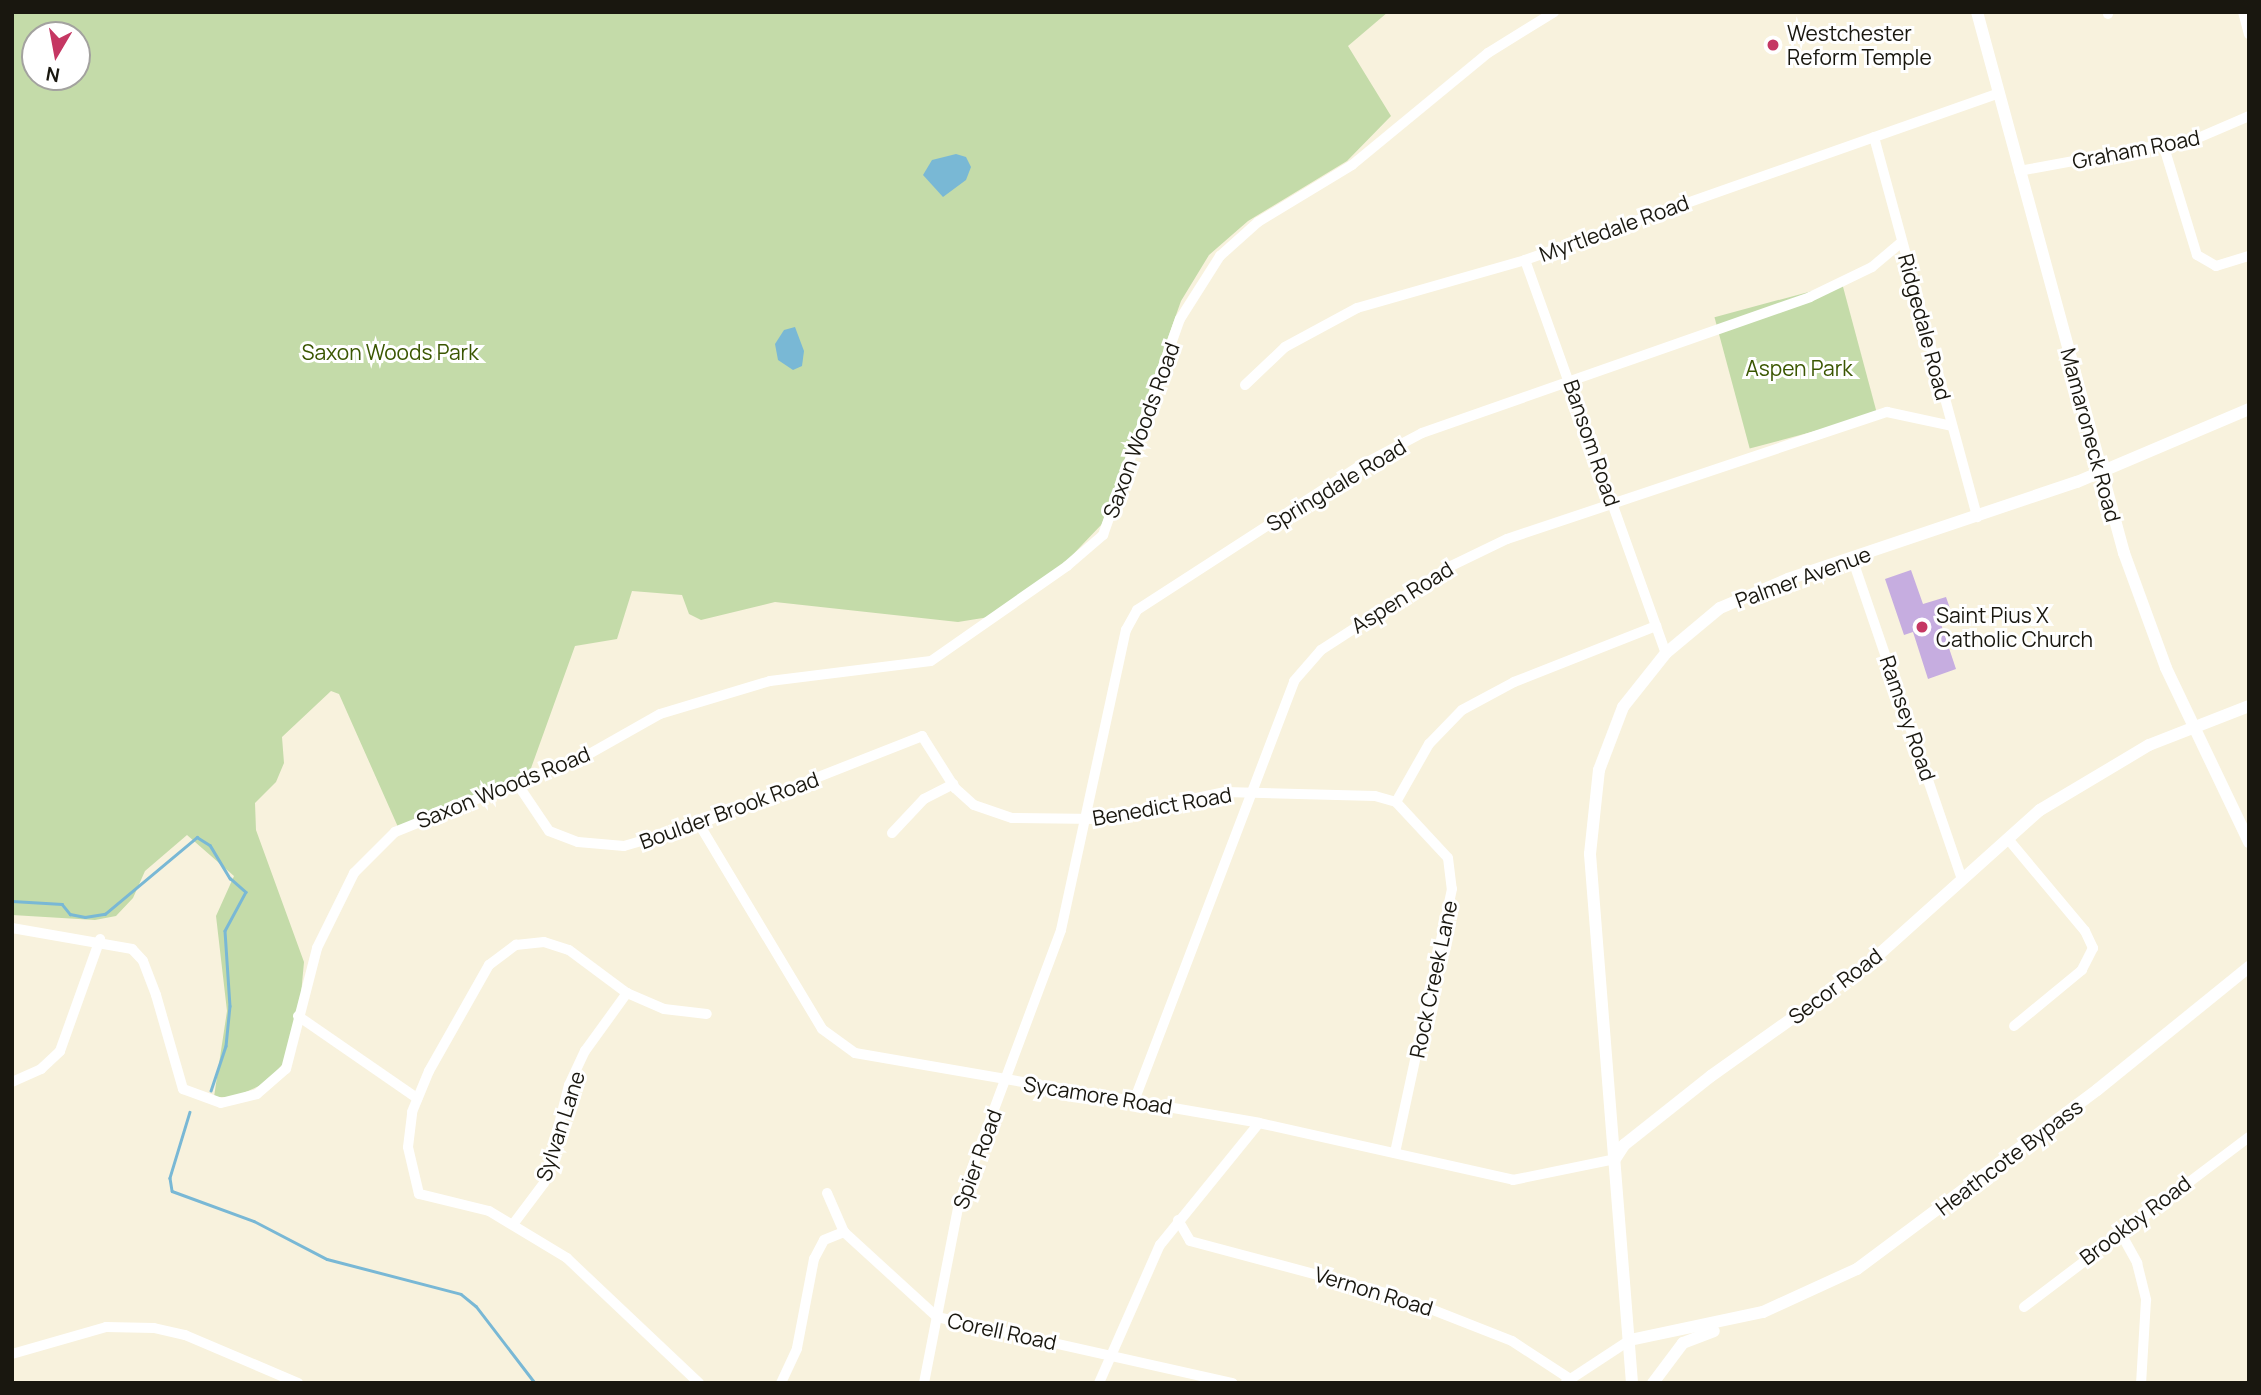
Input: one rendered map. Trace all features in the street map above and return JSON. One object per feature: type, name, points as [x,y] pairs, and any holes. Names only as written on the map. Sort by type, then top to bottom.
[{"type":"main road","name":"Mamaroneck Road","points":[[1977,12],[2100,473],[2141,603],[2193,727],[2248,837]]},
{"type":"main road","name":"Palmer Avenue","points":[[1615,1159],[1591,830],[1599,770],[1614,725],[1666,653],[1720,608],[1853,558],[2100,473],[2249,409]]},
{"type":"main road","name":"Secor Road","points":[[1615,1159],[1624,1145],[1711,1076],[1866,966],[2008,839],[2071,788],[2193,727],[2249,706]]},
{"type":"main road","name":"Heathcote Bypass","points":[[1749,1316],[1822,1288],[1885,1251],[2249,967]]},
{"type":"main road","points":[[1615,1159],[1632,1383]]},
{"type":"main road","points":[[1630,1340],[1749,1316]]},
{"type":"main road","points":[[1653,1383],[1683,1343],[1749,1316]]},
{"type":"street","name":"Saxon Woods Road","points":[[100,939],[132,949],[143,961],[179,1080],[200,1098],[221,1103],[239,1101],[275,1083],[286,1069],[317,948],[363,862],[404,827],[591,753],[660,714],[770,681],[931,661],[1040,588],[1103,535],[1180,319],[1220,256],[1258,222],[1352,165],[1488,53],[1554,12]]},
{"type":"street","points":[[2243,12],[2249,34]]},
{"type":"street","name":"Myrtledale Road","points":[[1245,385],[1292,342],[1357,308],[1525,260],[1997,94]]},
{"type":"street","name":"Graham Road","points":[[2019,171],[2213,134],[2249,116]]},
{"type":"street","name":"Ridgedale Road","points":[[1874,137],[1977,517]]},
{"type":"street","points":[[2163,144],[2197,255],[2216,266],[2249,256]]},
{"type":"street","name":"Springdale Road","points":[[1086,820],[1126,629],[1137,610],[1360,466],[1422,433],[1811,297],[1872,267],[1902,242]]},
{"type":"street","name":"Bansom Road","points":[[1525,260],[1571,380],[1656,626]]},
{"type":"street","name":"Aspen Road","points":[[1134,1101],[1294,681],[1321,650],[1482,550],[1887,412],[1952,426]]},
{"type":"street","name":"Ramsey Road","points":[[1853,558],[1962,880]]},
{"type":"street","points":[[1396,802],[1429,744],[1462,710],[1514,682],[1656,626],[1666,653]]},
{"type":"street","name":"Boulder Brook Road","points":[[516,782],[549,831],[578,842],[624,846],[699,824],[922,736]]},
{"type":"street","name":"Benedict Road","points":[[922,736],[953,784],[974,805],[993,814],[1086,820],[1253,791],[1375,796],[1396,802]]},
{"type":"street","points":[[892,833],[916,804],[953,784]]},
{"type":"street","name":"Rock Creek Lane","points":[[1395,1153],[1452,889],[1448,858],[1396,802]]},
{"type":"street","name":"Spier Road","points":[[924,1383],[959,1203],[1062,930],[1086,820]]},
{"type":"street","name":"Sycamore Road","points":[[699,824],[832,1041],[855,1053],[1259,1123],[1513,1180],[1615,1159]]},
{"type":"street","points":[[2008,839],[2085,931],[2093,948],[2082,970],[2014,1026]]},
{"type":"street","points":[[12,928],[100,939],[60,1051],[41,1069],[12,1082]]},
{"type":"street","points":[[699,1383],[593,1278],[514,1223],[419,1195],[408,1164],[417,1098],[470,997],[506,950],[544,942],[569,950],[627,993],[664,1009],[707,1014]]},
{"type":"street","name":"Sylvan Lane","points":[[514,1223],[544,1183],[569,1085],[585,1052],[627,993]]},
{"type":"street","points":[[298,1016],[417,1098]]},
{"type":"street","points":[[1099,1383],[1147,1269],[1178,1220],[1259,1123]]},
{"type":"street","name":"Brookby Road","points":[[2024,1307],[2119,1230],[2249,1137]]},
{"type":"street","name":"Corell Road","points":[[827,1193],[844,1232],[937,1317],[1233,1383]]},
{"type":"street","name":"Vernon Road","points":[[1178,1220],[1190,1241],[1400,1297],[1512,1342],[1567,1381]]},
{"type":"street","points":[[2119,1230],[2137,1263],[2146,1300],[2141,1383]]},
{"type":"street","points":[[781,1383],[797,1348],[814,1259],[824,1240],[844,1232]]},
{"type":"street","points":[[12,1353],[106,1327],[154,1328],[196,1339],[298,1383]]},
{"type":"street","points":[[1567,1381],[1630,1340]]},
{"type":"green space","name":"Saxon Woods Park","points":[[12,12],[1388,12],[1348,46],[1391,116],[1347,161],[1248,221],[1209,255],[1181,301],[1102,524],[1062,566],[989,617],[958,622],[775,602],[701,620],[689,614],[682,595],[632,591],[617,639],[575,646],[530,771],[398,827],[339,694],[331,691],[282,737],[284,763],[276,782],[255,803],[256,830],[304,962],[296,1049],[266,1083],[234,1097],[214,1097],[227,1011],[216,916],[234,876],[187,835],[145,871],[133,898],[116,916],[95,920],[12,915]]},
{"type":"green space","name":"Aspen Park","points":[[1842,283],[1877,414],[1750,449],[1714,317]]},
{"type":"water","points":[[956,154],[966,157],[971,167],[966,180],[943,197],[923,175],[932,160]]},
{"type":"water","points":[[795,327],[804,351],[802,366],[793,370],[778,360],[775,344],[784,330]]},
{"type":"building","name":"Saint Pius X Catholic Church","points":[[1911,570],[1923,604],[1946,597],[1953,617],[1940,621],[1956,669],[1928,679],[1913,632],[1904,635],[1885,579]]},
{"type":"waterway","points":[[12,901],[62,904],[70,914],[85,917],[105,914],[197,837],[210,845],[230,878],[246,892],[225,931],[230,1006],[226,1046],[211,1091]]},
{"type":"waterway","points":[[190,1112],[170,1178],[172,1191],[254,1221],[327,1259],[461,1294],[476,1306],[535,1383]]},
{"type":"place","name":"Westchester Reform Temple","points":[[1773,45]]},
{"type":"place","name":"Saint Pius X Catholic Church","points":[[1922,627]]}]
